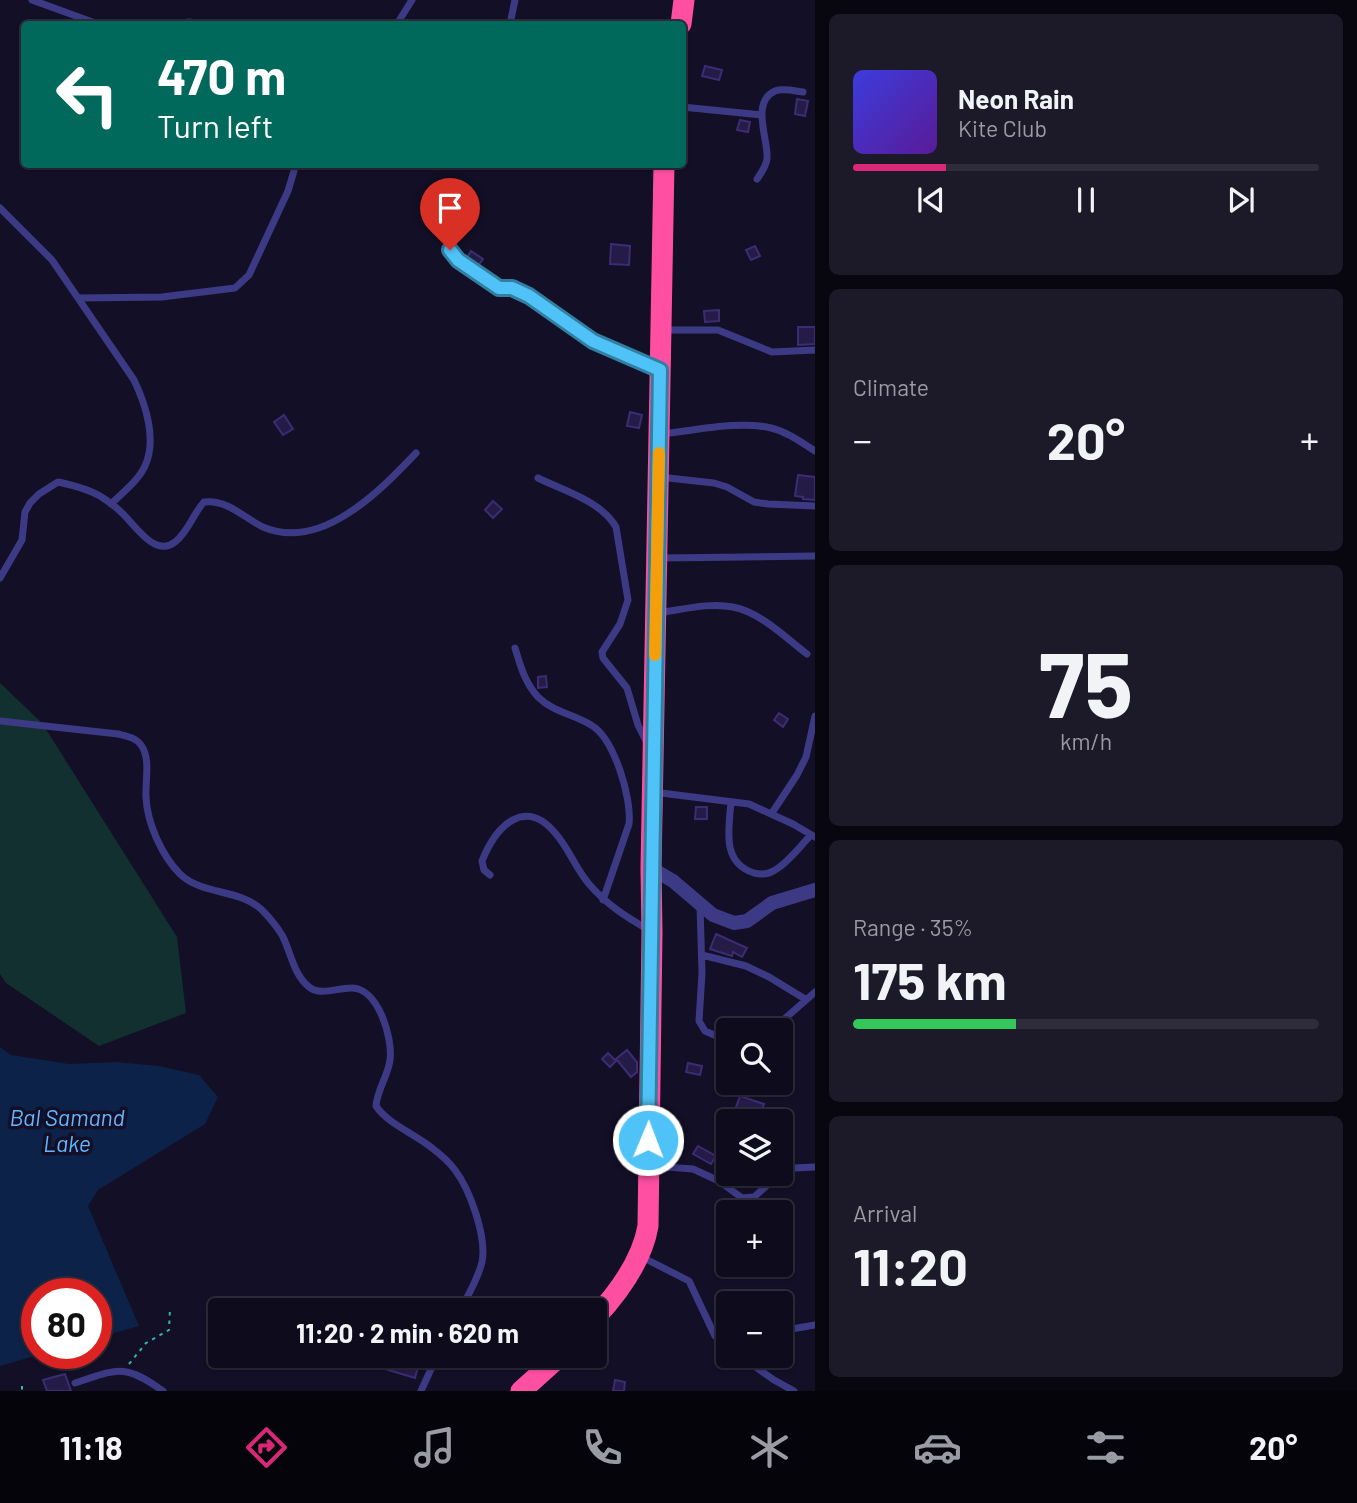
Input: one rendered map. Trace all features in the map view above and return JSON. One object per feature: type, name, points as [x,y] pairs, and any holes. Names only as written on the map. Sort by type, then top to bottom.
[{"type":"highway","points":[[681,21],[684,0]]},
{"type":"highway","points":[[607,1304],[640,1255],[648,1226],[651,868],[664,168]]},
{"type":"highway","points":[[521,1391],[547,1368]]},
{"type":"street","points":[[651,868],[673,881],[713,915],[734,923],[741,923],[772,903],[814,890]]},
{"type":"lane","points":[[32,0],[90,21]]},
{"type":"lane","points":[[399,21],[412,0]]},
{"type":"lane","points":[[511,21],[515,0]]},
{"type":"lane","points":[[757,179],[766,164],[762,115],[769,96],[775,91],[803,92]]},
{"type":"lane","points":[[686,107],[762,115]]},
{"type":"lane","points":[[79,298],[162,297],[235,288],[248,275],[288,191],[295,168]]},
{"type":"lane","points":[[0,208],[51,260],[134,380],[144,400],[149,448],[145,466],[111,504]]},
{"type":"lane","points":[[450,234],[450,250],[458,260],[478,275],[499,288],[512,288],[529,296],[593,341],[660,370]]},
{"type":"lane","points":[[661,330],[718,330],[772,352],[814,350]]},
{"type":"lane","points":[[659,434],[751,426],[785,433],[814,451]]},
{"type":"lane","points":[[0,578],[22,540],[25,512],[38,494],[58,482],[99,495],[159,546],[173,544],[204,502],[212,501],[222,503],[263,527],[291,534],[320,527],[348,514],[388,483],[416,453]]},
{"type":"lane","points":[[658,477],[714,483],[754,502],[814,506]]},
{"type":"lane","points":[[538,478],[601,509],[616,527],[628,600],[621,625],[605,645],[603,658],[627,688],[638,725],[654,754]]},
{"type":"lane","points":[[657,558],[814,556]]},
{"type":"lane","points":[[656,613],[714,606],[734,607],[750,613],[807,654]]},
{"type":"lane","points":[[515,648],[531,690],[557,711],[591,725],[609,743],[628,794],[631,812],[629,824],[604,900]]},
{"type":"lane","points":[[772,813],[806,757],[814,716]]},
{"type":"lane","points":[[0,722],[131,737],[140,744],[145,754],[148,813],[164,853],[180,874],[197,885],[248,899],[262,911],[281,933],[295,969],[310,988],[317,991],[354,987],[366,992],[375,1002],[382,1016],[390,1061],[376,1106],[379,1111],[431,1147],[456,1172],[470,1199],[483,1248],[480,1271],[466,1298]]},
{"type":"lane","points":[[653,792],[749,804],[772,813],[813,836],[772,872],[761,874],[749,871],[733,859],[728,845],[731,802]]},
{"type":"lane","points":[[490,875],[484,870],[482,861],[503,827],[512,819],[525,815],[537,817],[547,823],[558,836],[587,882],[604,900],[618,912],[652,932]]},
{"type":"lane","points":[[700,905],[702,956],[699,1021],[705,1031],[716,1038]]},
{"type":"lane","points":[[702,956],[746,966],[805,999]]},
{"type":"lane","points":[[785,1018],[814,992]]},
{"type":"lane","points":[[648,1166],[693,1169],[719,1181],[743,1198],[754,1197],[771,1182],[794,1168],[814,1167]]},
{"type":"lane","points":[[640,1255],[689,1280],[716,1337]]},
{"type":"lane","points":[[793,1329],[814,1325]]},
{"type":"lane","points":[[421,1391],[432,1368]]},
{"type":"lane","points":[[757,1368],[794,1391]]},
{"type":"lane","points":[[75,1383],[122,1370],[151,1382],[163,1391]]},
{"type":"path","points":[[133,1360],[146,1343],[169,1330],[170,1308]]},
{"type":"path","points":[[22,1386],[22,1391]]},
{"type":"green space","points":[[0,683],[42,723],[177,937],[186,1013],[99,1046],[6,983],[0,974]]},
{"type":"water","name":"Bal Samand Lake","points":[[0,1047],[11,1055],[69,1064],[116,1062],[159,1066],[199,1075],[218,1097],[205,1124],[98,1190],[88,1206],[139,1326],[112,1334],[112,1278],[21,1278],[21,1360],[0,1366]]},
{"type":"building","points":[[705,66],[722,70],[719,80],[702,76]]},
{"type":"building","points":[[797,99],[808,101],[805,116],[795,114]]},
{"type":"building","points":[[740,120],[750,122],[748,132],[737,130]]},
{"type":"building","points":[[611,244],[630,246],[629,265],[610,264]]},
{"type":"building","points":[[755,246],[760,256],[751,260],[746,250]]},
{"type":"building","points":[[471,251],[483,259],[477,267],[466,259]]},
{"type":"building","points":[[719,310],[719,321],[705,322],[704,311]]},
{"type":"building","points":[[798,327],[815,327],[815,344],[798,345]]},
{"type":"building","points":[[630,412],[642,415],[639,428],[627,426]]},
{"type":"building","points":[[284,415],[293,429],[283,435],[274,422]]},
{"type":"building","points":[[798,475],[815,477],[815,500],[795,496]]},
{"type":"building","points":[[493,501],[502,509],[493,518],[485,510]]},
{"type":"building","points":[[546,676],[547,687],[538,688],[538,677]]},
{"type":"building","points":[[779,713],[788,719],[783,727],[774,720]]},
{"type":"building","points":[[696,807],[707,807],[707,819],[695,819]]},
{"type":"building","points":[[716,934],[747,948],[742,957],[733,952],[732,956],[710,949]]},
{"type":"building","points":[[627,1050],[637,1062],[637,1072],[631,1077],[616,1059]]},
{"type":"building","points":[[608,1053],[616,1061],[610,1067],[602,1059]]},
{"type":"building","points":[[688,1063],[702,1066],[700,1075],[686,1072]]},
{"type":"building","points":[[740,1096],[764,1104],[762,1109],[735,1109]]},
{"type":"building","points":[[698,1146],[716,1156],[711,1164],[693,1154]]},
{"type":"building","points":[[382,1368],[418,1368],[415,1378]]},
{"type":"building","points":[[65,1374],[71,1391],[47,1391],[43,1380]]},
{"type":"building","points":[[615,1380],[625,1382],[624,1391],[613,1391]]},
{"type":"slow traffic","points":[[655,655],[659,453]]},
{"type":"route","points":[[450,250],[458,260],[499,288],[512,288],[529,296],[593,341],[631,360],[660,370],[648,1140]]}]
